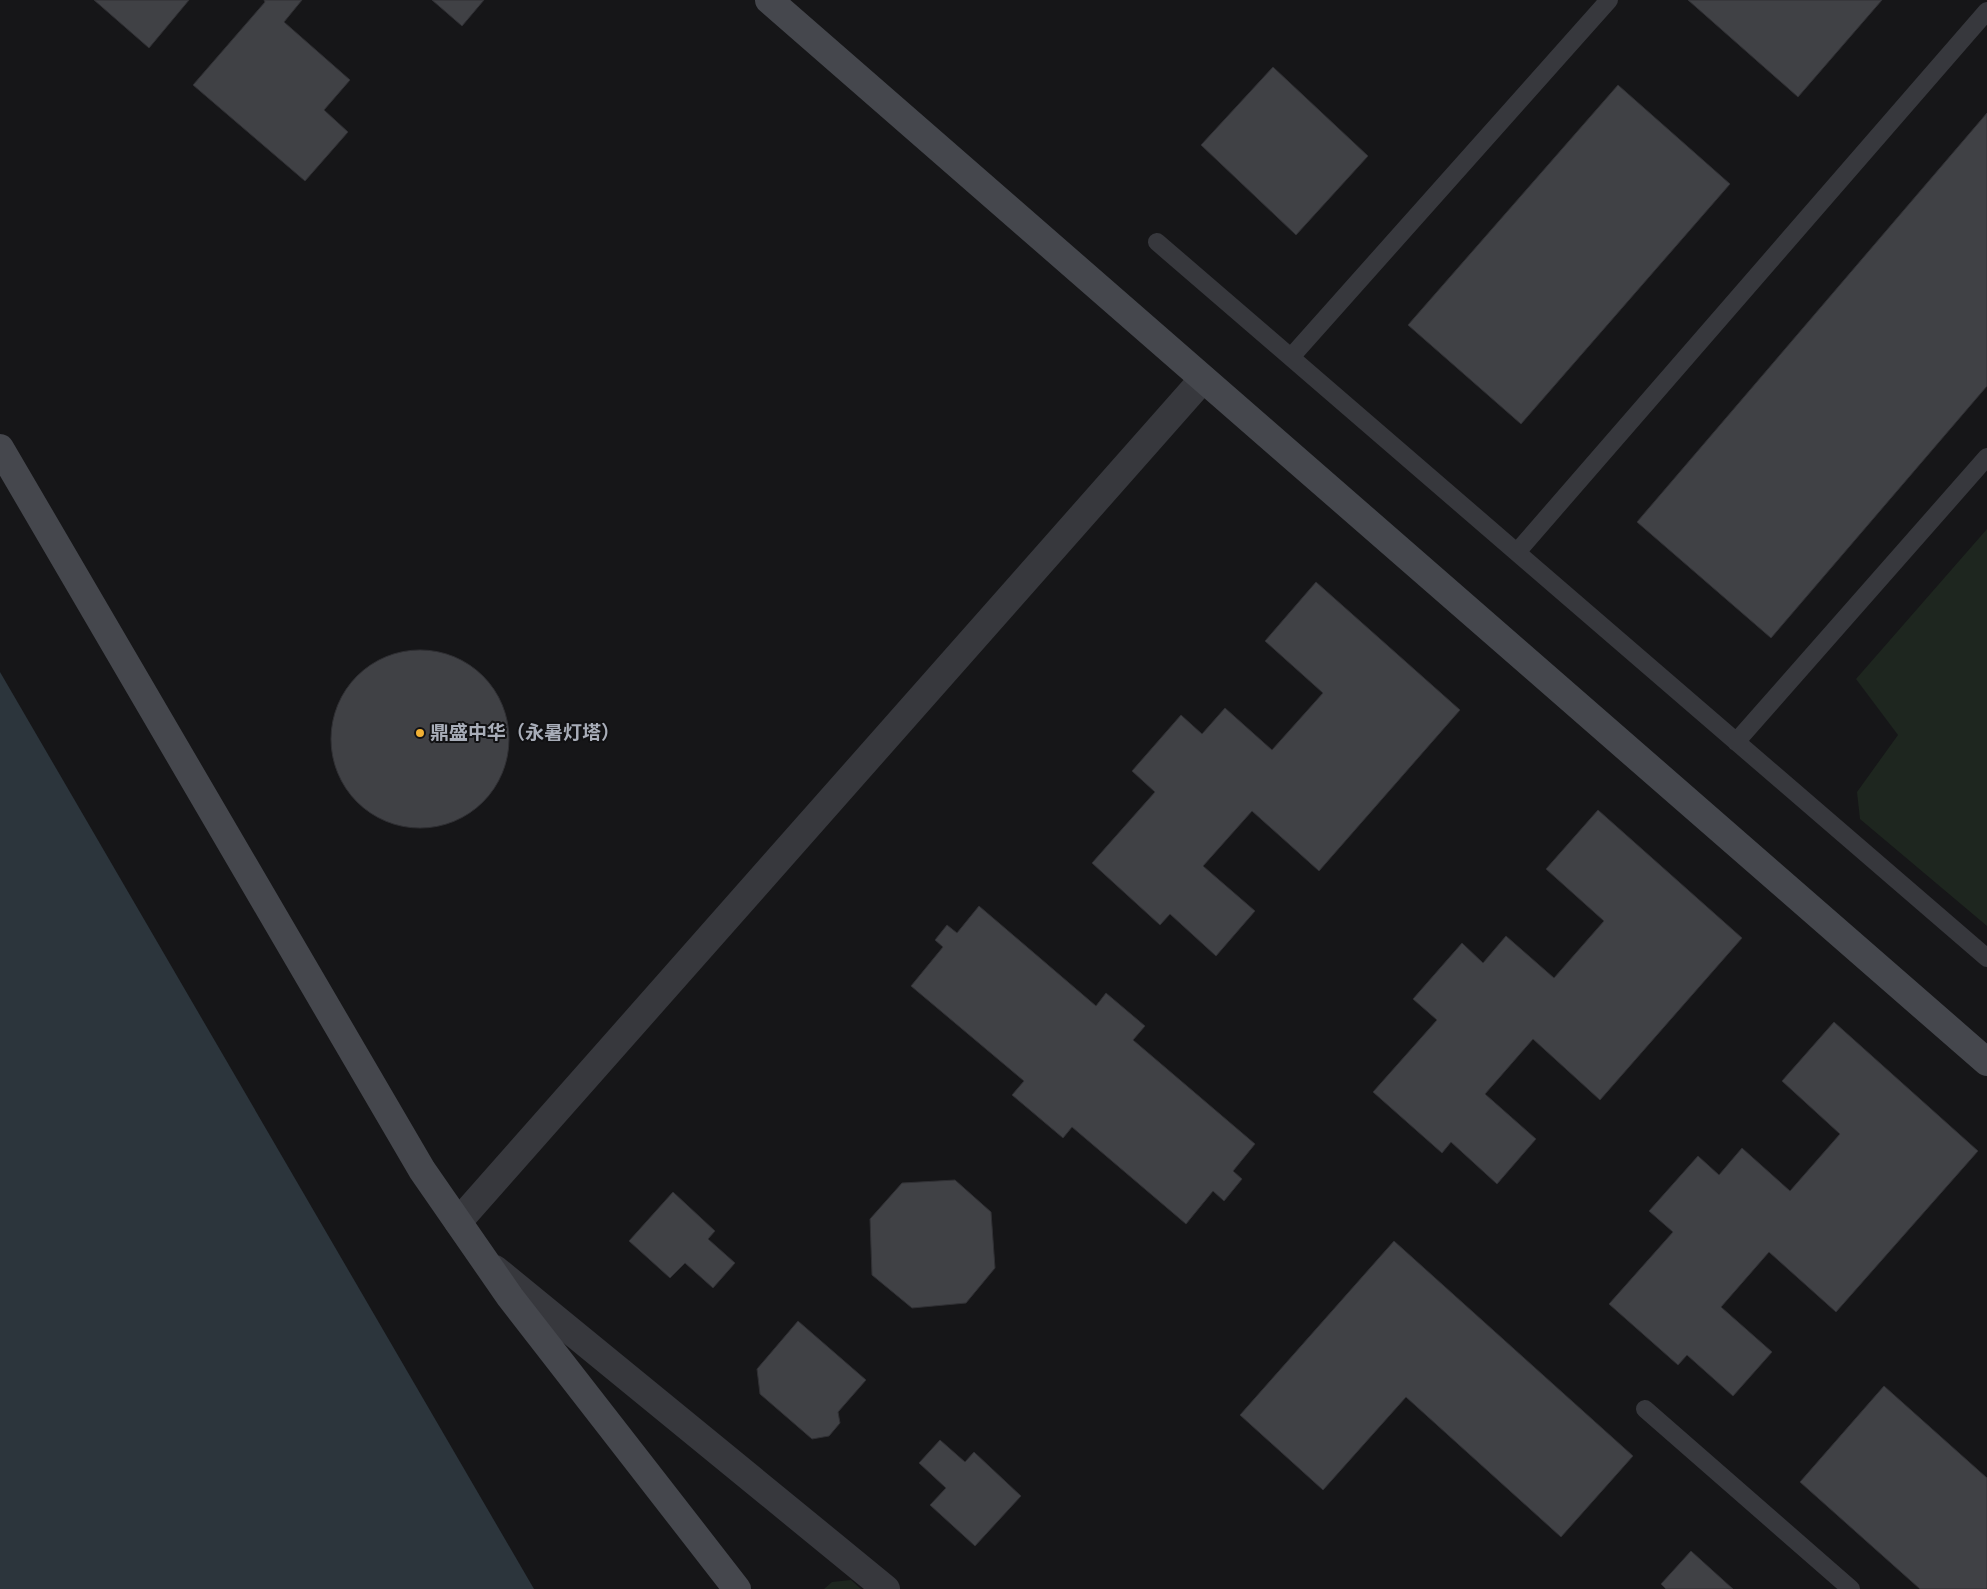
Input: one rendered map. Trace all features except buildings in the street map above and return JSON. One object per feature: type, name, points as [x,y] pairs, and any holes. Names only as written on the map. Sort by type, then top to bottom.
[{"type":"street","points":[[768,0],[1987,1062]]},
{"type":"street","points":[[458,1222],[1203,379]]},
{"type":"street","points":[[0,448],[422,1170],[510,1297],[737,1589]]},
{"type":"street","points":[[484,1260],[886,1589]]},
{"type":"lane","points":[[1291,357],[1608,0]]},
{"type":"lane","points":[[1516,552],[1987,11]]},
{"type":"lane","points":[[1157,242],[1987,958]]},
{"type":"lane","points":[[1736,742],[1987,457]]},
{"type":"lane","points":[[1645,1408],[1851,1589]]},
{"type":"shaded area","points":[[1987,529],[1987,926],[1860,819],[1857,792],[1898,735],[1856,679]]},
{"type":"shaded area","points":[[0,672],[534,1589],[0,1589]]},
{"type":"shaded area","points":[[851,1580],[861,1589],[824,1589],[832,1582]]},
{"type":"place","name":"鼎盛中华（永暑灯塔）","points":[[420,733]]}]
